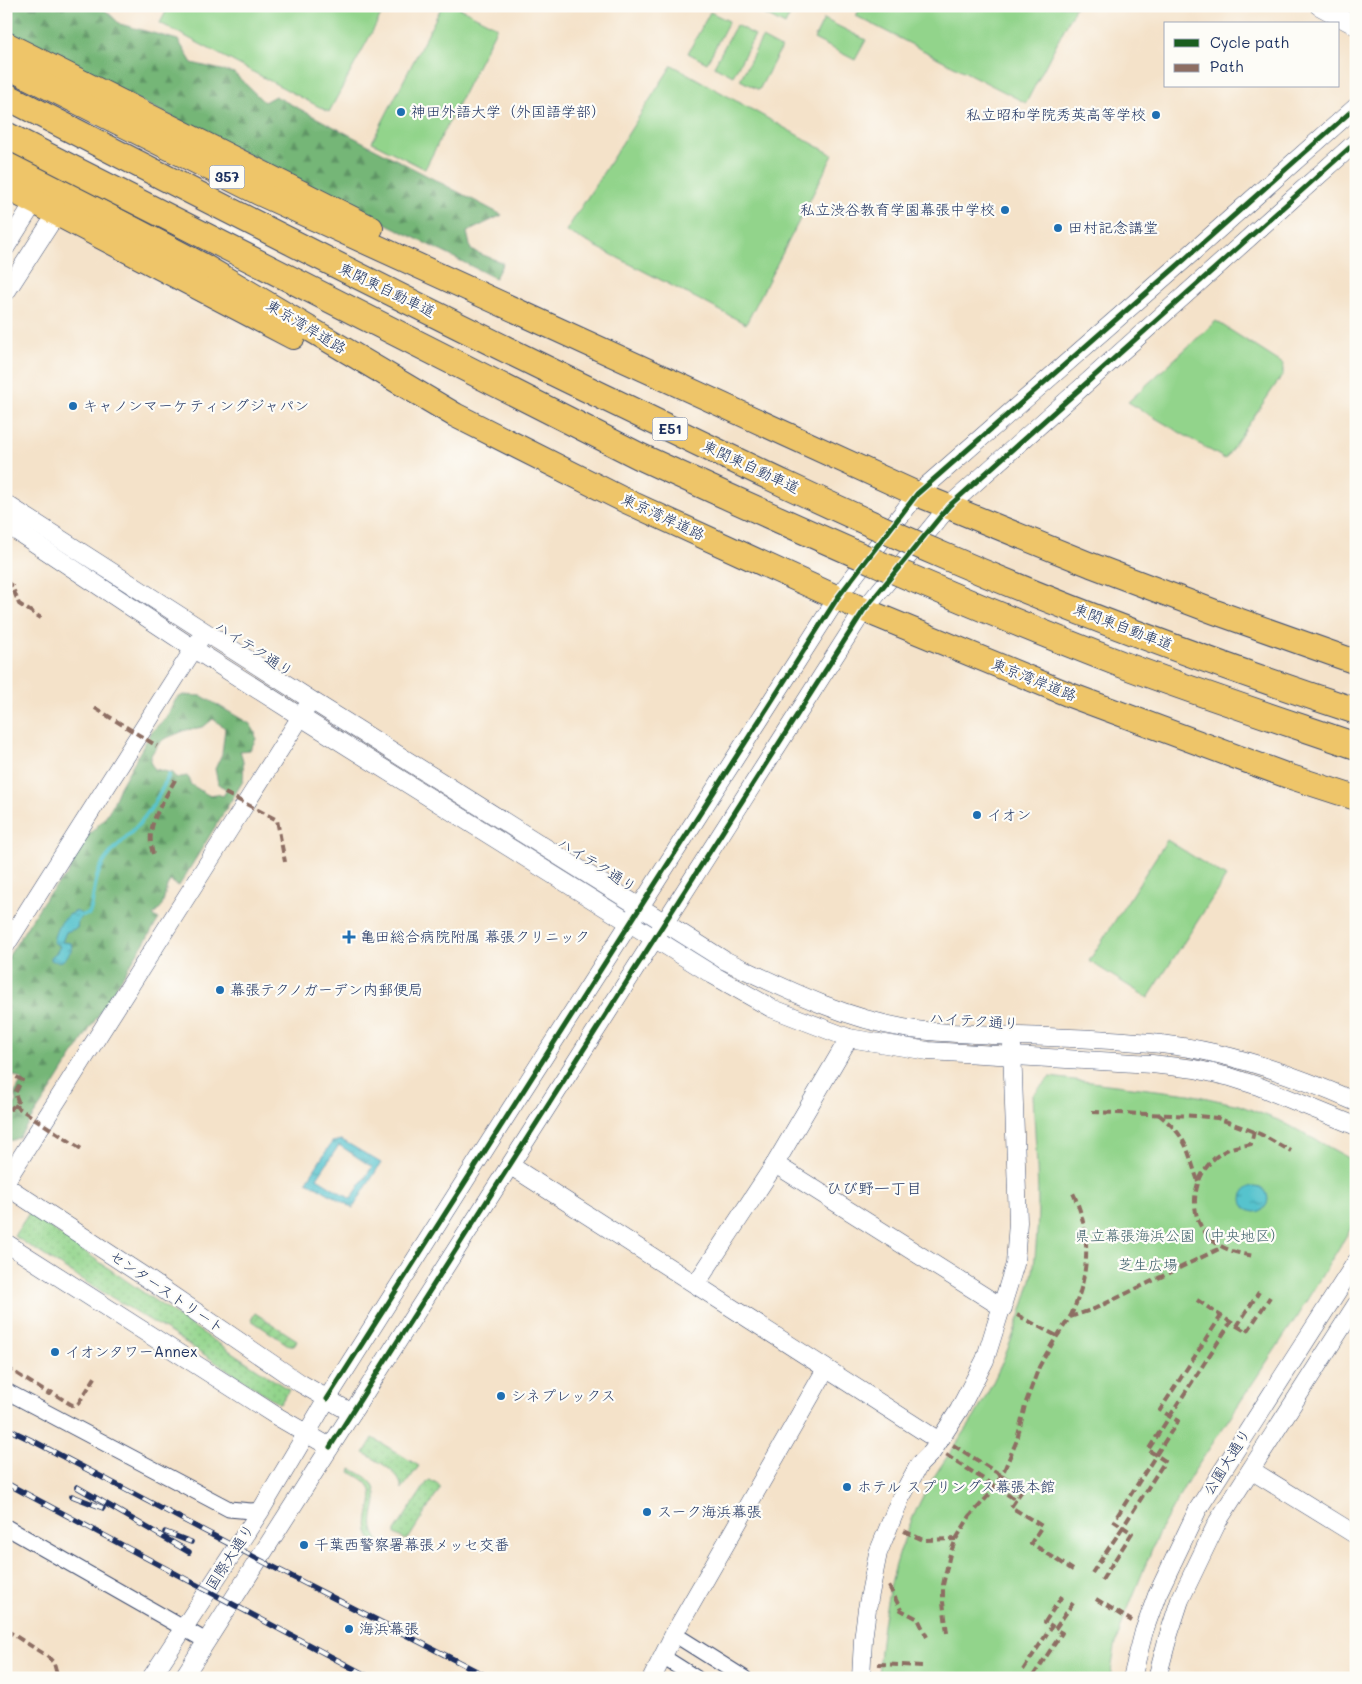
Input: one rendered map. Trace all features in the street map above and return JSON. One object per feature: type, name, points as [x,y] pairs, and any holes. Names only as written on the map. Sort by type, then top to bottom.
[{"type":"highway","points":[[6,44],[717,402]]},
{"type":"highway","name":"357","points":[[6,66],[259,193],[451,283],[917,494],[1100,568],[1356,662]]},
{"type":"highway","name":"東関東自動車道","points":[[6,96],[510,352],[779,481],[944,556],[1076,609],[1177,649],[1356,711]]},
{"type":"highway","name":"E51","points":[[6,135],[639,456],[736,501],[931,586],[1121,664],[1356,746]]},
{"type":"highway","name":"東京湾岸道路","points":[[6,162],[202,265],[473,424],[624,500],[864,610],[1070,695],[1288,776],[1356,798]]},
{"type":"highway","points":[[6,187],[364,373],[422,395]]},
{"type":"street","points":[[1318,6],[1356,26]]},
{"type":"street","name":"国際大通り","points":[[151,1678],[261,1510],[327,1399],[838,597],[917,494],[1356,107]]},
{"type":"street","name":"国際大通り","points":[[183,1678],[864,610],[949,506],[1356,142]]},
{"type":"street","points":[[6,247],[35,201]]},
{"type":"street","points":[[6,292],[57,213]]},
{"type":"street","name":"ハイテク通り","points":[[6,504],[311,700],[724,960],[823,1005],[903,1028],[952,1033],[1162,1044],[1199,1050],[1284,1074],[1356,1102]]},
{"type":"street","name":"ハイテク通り","points":[[6,524],[194,649],[301,717],[713,975],[771,1008],[849,1038],[928,1051],[1152,1064],[1195,1069],[1258,1086],[1356,1126]]},
{"type":"street","points":[[6,945],[204,632]]},
{"type":"street","points":[[6,1181],[311,700]]},
{"type":"street","points":[[861,1678],[867,1609],[878,1553],[901,1497],[919,1465],[936,1446],[959,1410],[985,1360],[1003,1308],[1015,1264],[1018,1222],[1012,1036]]},
{"type":"street","points":[[696,1284],[775,1164],[849,1038]]},
{"type":"street","points":[[775,1164],[1003,1308]]},
{"type":"street","points":[[511,1166],[826,1369],[936,1446]]},
{"type":"street","name":"センターストリート","points":[[6,1186],[145,1277],[300,1383],[352,1414]]},
{"type":"street","points":[[6,1243],[330,1447]]},
{"type":"street","name":"公園大通り","points":[[1132,1678],[1144,1631],[1157,1595],[1198,1509],[1356,1262]]},
{"type":"street","name":"公園大通り","points":[[1157,1678],[1180,1600],[1218,1521],[1356,1305]]},
{"type":"street","points":[[652,1678],[674,1634],[826,1369]]},
{"type":"street","points":[[6,1390],[229,1509],[238,1511],[261,1510]]},
{"type":"street","points":[[872,1678],[876,1611],[888,1555],[911,1500],[928,1470],[936,1446]]},
{"type":"street","points":[[1251,1470],[1356,1535]]},
{"type":"street","points":[[6,1527],[206,1641]]},
{"type":"street","points":[[674,1634],[744,1678]]},
{"type":"street","points":[[663,1657],[696,1678]]},
{"type":"green space","points":[[6,6],[101,6],[120,24],[178,40],[192,63],[234,73],[264,102],[275,96],[502,215],[467,232],[471,250],[503,263],[495,278],[6,34]]},
{"type":"green space","points":[[169,6],[386,6],[329,112],[160,23]]},
{"type":"green space","points":[[442,6],[456,6],[497,27],[425,169],[372,142]]},
{"type":"green space","points":[[749,6],[794,6],[785,25]]},
{"type":"green space","points":[[861,6],[1076,6],[1026,103],[856,16]]},
{"type":"green space","points":[[710,12],[729,21],[707,63],[688,53]]},
{"type":"green space","points":[[824,19],[866,40],[855,60],[814,39]]},
{"type":"green space","points":[[736,25],[755,35],[733,76],[714,66]]},
{"type":"green space","points":[[762,38],[781,48],[759,90],[740,80]]},
{"type":"green space","points":[[672,65],[833,155],[746,324],[566,231]]},
{"type":"green space","points":[[1216,321],[1283,364],[1283,374],[1225,459],[1128,402]]},
{"type":"green space","points":[[183,695],[202,696],[250,724],[255,732],[256,739],[250,750],[240,751],[243,781],[179,886],[170,881],[162,906],[153,916],[159,919],[51,1090],[19,1137],[7,1141],[6,1106],[11,1109],[17,1101],[15,1093],[22,1080],[6,1071],[6,960],[46,897],[68,874],[77,847],[104,819],[152,731],[166,718],[176,699]],"holes":[[[213,719],[225,728],[222,754],[215,769],[218,783],[227,790],[223,796],[217,794],[208,795],[190,784],[187,776],[176,778],[172,773],[155,769],[151,764],[151,755],[164,739],[186,730],[203,727]]]},
{"type":"green space","points":[[1167,840],[1226,877],[1148,998],[1089,961]]},
{"type":"green space","name":"県立幕張海浜公園（中央地区）","points":[[1050,1077],[1189,1094],[1239,1105],[1283,1122],[1356,1162],[1356,1220],[1296,1318],[1187,1482],[1158,1534],[1123,1621],[1115,1647],[1110,1678],[878,1678],[885,1610],[902,1544],[920,1502],[932,1480],[975,1416],[992,1383],[1014,1332],[1031,1280],[1034,1267],[1038,1208],[1033,1095]]},
{"type":"green space","points":[[29,1213],[180,1318],[289,1390],[280,1404],[171,1333],[14,1236]]},
{"type":"green space","points":[[255,1313],[297,1340],[294,1346],[290,1346],[251,1320]]},
{"type":"green space","points":[[373,1438],[419,1466],[402,1489],[393,1472],[364,1453]]},
{"type":"green space","points":[[351,1469],[367,1478],[375,1490],[373,1529],[377,1538],[384,1546],[380,1550],[368,1531],[367,1523],[372,1498],[371,1491],[365,1481],[350,1472]]},
{"type":"green space","points":[[430,1480],[440,1486],[440,1489],[406,1540],[395,1534],[395,1531]]},
{"type":"water","points":[[76,911],[83,915],[78,921],[77,928],[66,932],[62,942],[71,943],[72,949],[66,958],[61,961],[51,960],[51,957],[60,946],[53,942],[58,927],[63,920]]},
{"type":"water","points":[[342,1140],[381,1163],[353,1208],[307,1181],[332,1142]],"holes":[[[339,1145],[372,1167],[351,1199],[317,1178]]]},
{"type":"water","points":[[1255,1186],[1264,1190],[1268,1199],[1264,1208],[1255,1212],[1246,1208],[1242,1199],[1246,1190]]},
{"type":"waterway","points":[[83,915],[89,914],[96,880],[103,863],[147,813],[169,775]]},
{"type":"railway","points":[[6,1428],[490,1678]]},
{"type":"railway","points":[[6,1483],[371,1678]]},
{"type":"railway","points":[[77,1487],[189,1552]]},
{"type":"railway","points":[[72,1496],[103,1508]]},
{"type":"railway","points":[[165,1532],[191,1542]]},
{"type":"marked path","points":[[6,582],[12,586],[19,604],[41,618]]},
{"type":"marked path","points":[[95,708],[157,746]]},
{"type":"marked path","points":[[153,854],[151,833],[156,814],[176,778]]},
{"type":"marked path","points":[[225,793],[277,820],[285,862]]},
{"type":"marked path","points":[[6,1071],[22,1080],[15,1093],[18,1101],[11,1109],[6,1106]]},
{"type":"marked path","points":[[14,1105],[83,1150]]},
{"type":"marked path","points":[[1092,1112],[1217,1118],[1260,1134],[1291,1151]]},
{"type":"marked path","points":[[1158,1114],[1181,1137],[1198,1181]]},
{"type":"marked path","points":[[1254,1131],[1251,1144],[1229,1149],[1217,1156],[1207,1166],[1196,1190],[1195,1204],[1197,1217],[1203,1229],[1212,1240],[1232,1251],[1255,1256]]},
{"type":"marked path","points":[[1070,1317],[1082,1286],[1086,1255],[1086,1239],[1083,1224],[1073,1193]]},
{"type":"marked path","points":[[947,1633],[943,1585],[950,1554],[956,1539],[970,1516],[989,1495],[1002,1475],[1017,1440],[1025,1405],[1039,1367],[1070,1317],[1094,1309],[1223,1247]]},
{"type":"marked path","points":[[1092,1573],[1123,1527],[1114,1521],[1156,1455],[1148,1450],[1170,1416],[1160,1410],[1221,1316],[1237,1326],[1259,1292]]},
{"type":"marked path","points":[[1237,1326],[1247,1332],[1270,1297]]},
{"type":"marked path","points":[[1197,1300],[1221,1316]]},
{"type":"marked path","points":[[1017,1315],[1057,1336]]},
{"type":"marked path","points":[[1102,1580],[1132,1533],[1123,1527],[1165,1461],[1156,1455],[1178,1421],[1170,1416],[1231,1322]]},
{"type":"marked path","points":[[6,1367],[49,1394],[51,1392],[72,1405],[78,1404],[96,1376]]},
{"type":"marked path","points":[[953,1445],[1023,1489],[1011,1507],[1042,1526],[1031,1543],[1073,1570]]},
{"type":"marked path","points":[[946,1455],[1016,1500]]},
{"type":"marked path","points":[[904,1531],[923,1540],[956,1539]]},
{"type":"marked path","points":[[889,1586],[901,1610],[918,1619],[927,1637]]},
{"type":"marked path","points":[[1023,1670],[1052,1626],[1045,1622],[1062,1596]]},
{"type":"marked path","points":[[1096,1599],[1132,1621]]},
{"type":"marked path","points":[[1033,1676],[1062,1633],[1055,1629],[1073,1603]]},
{"type":"marked path","points":[[6,1630],[47,1656],[54,1663],[58,1678]]},
{"type":"marked path","points":[[878,1664],[923,1666]]},
{"type":"cycle path","points":[[327,1399],[838,597],[917,494],[1356,107]]},
{"type":"cycle path","points":[[330,1447],[864,610],[949,506],[1356,142]]},
{"type":"place","name":"神田外語大学（外国語学部）","points":[[401,112]]},
{"type":"place","name":"私立昭和学院秀英高等学校","points":[[1156,115]]},
{"type":"place","name":"私立渋谷教育学園幕張中学校","points":[[1005,210]]},
{"type":"place","name":"田村記念講堂","points":[[1058,228]]},
{"type":"place","name":"キャノンマーケティングジャパン","points":[[73,406]]},
{"type":"place","name":"イオン","points":[[977,815]]},
{"type":"place","name":"亀田総合病院附属 幕張クリニック","points":[[349,937]]},
{"type":"place","name":"幕張テクノガーデン内郵便局","points":[[220,990]]},
{"type":"place","name":"イオンタワーAnnex","points":[[55,1352]]},
{"type":"place","name":"シネプレックス","points":[[501,1396]]},
{"type":"place","name":"ホテル スプリングス幕張本館","points":[[847,1487]]},
{"type":"place","name":"スーク海浜幕張","points":[[647,1512]]},
{"type":"place","name":"千葉西警察署幕張メッセ交番","points":[[304,1545]]},
{"type":"place","name":"海浜幕張","points":[[349,1629]]},
{"type":"district","name":"ひび野一丁目","points":[[874,1188]]},
{"type":"park label","name":"芝生広場","points":[[1148,1265]]}]
